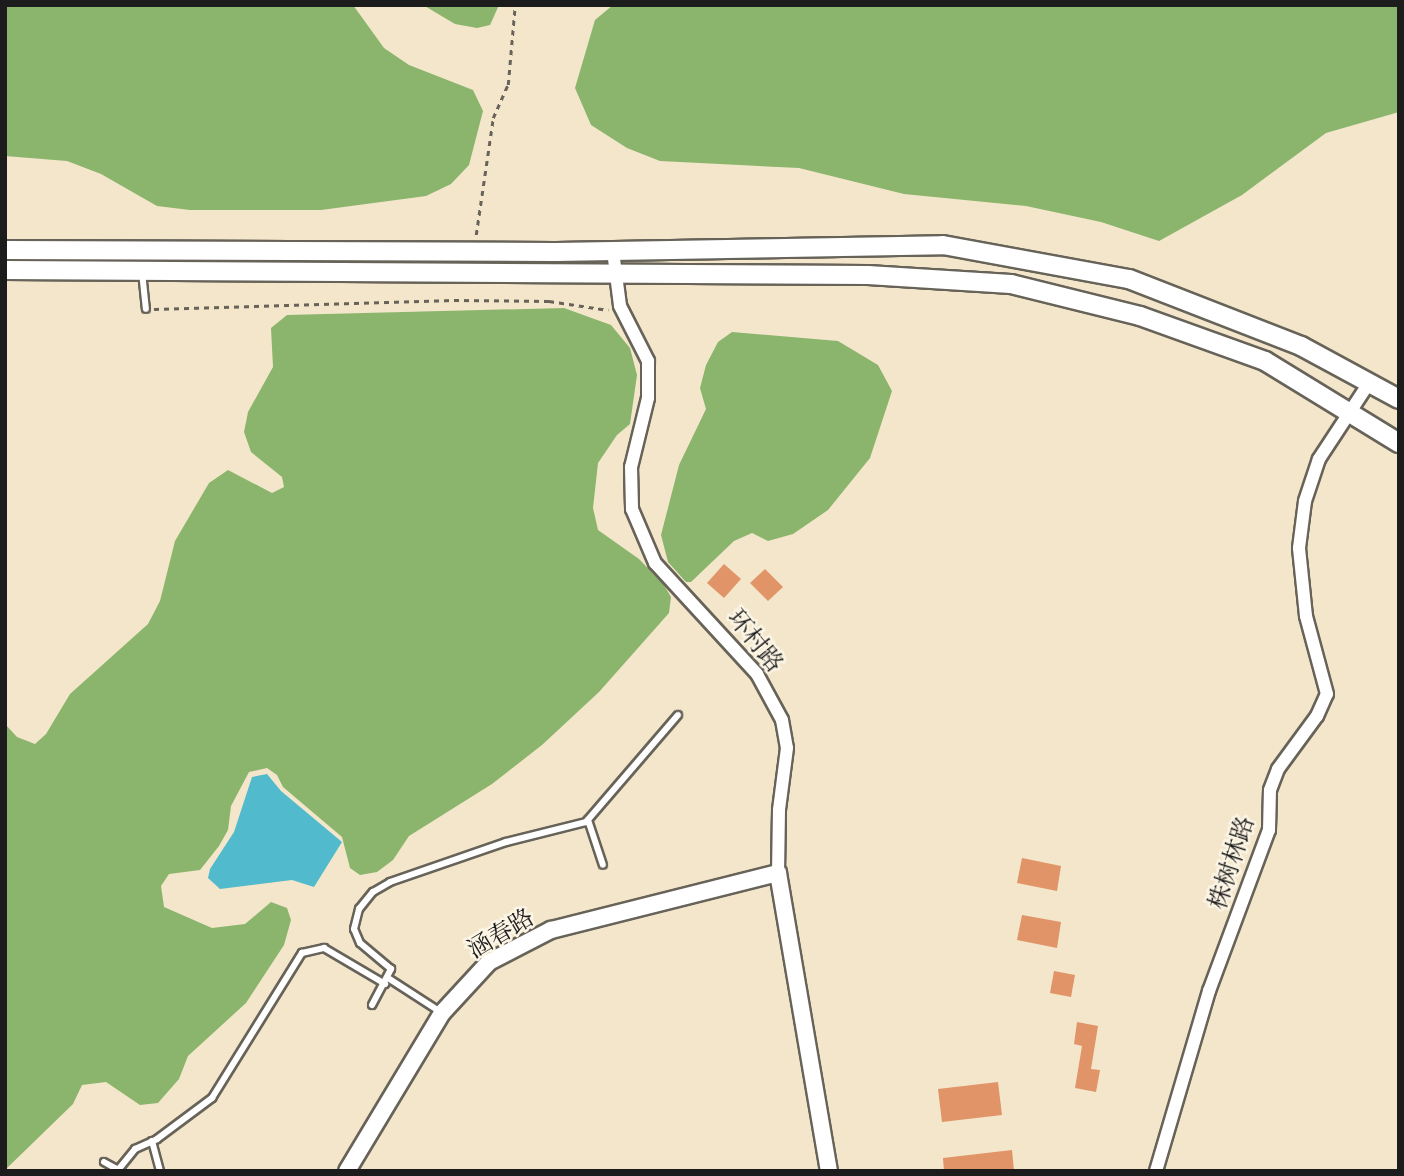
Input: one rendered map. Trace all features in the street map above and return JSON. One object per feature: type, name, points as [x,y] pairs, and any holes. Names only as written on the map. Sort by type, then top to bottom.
[{"type":"main road","points":[[5,250],[613,251],[943,245],[1129,279],[1301,346],[1398,397]]},
{"type":"main road","points":[[5,270],[868,275],[1011,284],[1140,316],[1265,361],[1399,443]]},
{"type":"street","name":"环村路","points":[[613,251],[613,273],[620,306],[648,361],[648,398],[631,467],[632,509],[655,563],[757,674],[782,720],[787,748],[779,810],[778,873],[830,1171]]},
{"type":"street","name":"株树林路","points":[[1156,1171],[1209,991],[1269,830],[1270,790],[1278,769],[1317,716],[1327,694],[1306,616],[1299,548],[1305,502],[1319,459],[1369,383]]},
{"type":"street","name":"涵春路","points":[[346,1171],[442,1013],[489,962],[551,930],[778,873]]},
{"type":"lane","points":[[142,270],[146,309]]},
{"type":"lane","points":[[372,1005],[386,981],[389,965],[360,943],[354,929],[359,909],[373,892],[390,882],[506,842],[588,820],[678,715]]},
{"type":"lane","points":[[588,820],[603,865]]},
{"type":"lane","points":[[104,1162],[119,1170],[135,1149],[152,1141],[212,1098],[302,953],[324,948],[442,1013]]},
{"type":"lane","points":[[152,1141],[160,1171]]},
{"type":"path","points":[[477,251],[475,227],[486,152],[493,118],[508,85],[515,5]]},
{"type":"path","points":[[146,309],[549,301],[599,306],[632,329]]},
{"type":"green space","points":[[5,5],[353,5],[384,48],[409,65],[473,90],[483,111],[469,165],[451,184],[426,196],[321,210],[190,210],[157,206],[101,174],[67,161],[5,156]]},
{"type":"green space","points":[[423,5],[499,5],[490,25],[477,28],[455,24]]},
{"type":"green space","points":[[613,5],[1399,5],[1399,112],[1326,133],[1242,195],[1159,241],[1101,222],[1026,206],[904,194],[799,168],[660,161],[627,148],[591,125],[575,88],[595,20]]},
{"type":"green space","points":[[564,308],[611,325],[630,348],[637,375],[630,424],[617,435],[598,463],[593,508],[598,530],[639,559],[664,585],[671,597],[669,613],[599,692],[542,745],[492,784],[409,836],[393,860],[377,872],[360,875],[350,868],[342,837],[283,787],[277,775],[267,768],[249,772],[231,806],[228,830],[219,846],[200,870],[169,874],[161,886],[164,907],[212,928],[245,924],[271,902],[287,908],[291,920],[284,945],[246,1003],[188,1056],[179,1079],[158,1103],[140,1105],[106,1082],[82,1085],[73,1104],[5,1170],[5,724],[17,737],[35,744],[46,734],[70,694],[148,624],[160,601],[175,541],[209,483],[228,470],[272,493],[284,487],[282,477],[251,452],[244,432],[248,412],[273,367],[271,328],[287,315]]},
{"type":"green space","points":[[732,332],[838,341],[878,365],[892,391],[870,458],[828,510],[793,534],[768,541],[752,533],[734,541],[691,582],[686,582],[668,562],[661,535],[679,465],[706,409],[700,388],[706,365],[718,342]]},
{"type":"water","points":[[267,774],[281,791],[342,842],[314,887],[292,880],[220,889],[208,878],[210,869],[234,832],[252,777]]},
{"type":"building","points":[[724,564],[741,579],[724,598],[707,583]]},
{"type":"building","points":[[765,569],[783,587],[768,601],[750,583]]},
{"type":"building","points":[[1022,858],[1061,866],[1057,891],[1017,883]]},
{"type":"building","points":[[1022,915],[1061,922],[1057,948],[1017,940]]},
{"type":"building","points":[[1054,971],[1075,975],[1071,997],[1050,993]]},
{"type":"building","points":[[1077,1022],[1098,1026],[1091,1069],[1100,1070],[1096,1092],[1075,1088],[1082,1046],[1074,1044]]},
{"type":"building","points":[[998,1082],[1002,1115],[942,1122],[938,1089]]},
{"type":"building","points":[[1012,1150],[1014,1171],[944,1171],[943,1158]]}]
